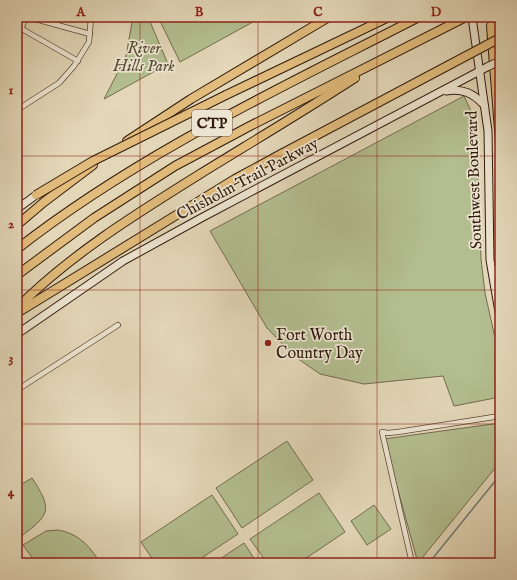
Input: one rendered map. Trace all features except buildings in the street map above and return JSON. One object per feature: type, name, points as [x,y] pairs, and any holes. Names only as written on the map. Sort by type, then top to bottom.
[{"type":"highway","points":[[17,225],[86,169],[153,123],[329,17]]},
{"type":"highway","points":[[36,195],[93,161],[389,17]]},
{"type":"highway","name":"CTP","points":[[17,249],[82,201],[180,140],[419,17]]},
{"type":"highway","name":"CTP","points":[[17,275],[89,221],[175,166],[221,140],[466,17]]},
{"type":"highway","points":[[490,17],[500,143]]},
{"type":"highway","points":[[491,26],[500,76]]},
{"type":"highway","points":[[17,314],[235,179],[283,152],[500,38]]},
{"type":"highway","points":[[17,308],[33,292],[71,260],[111,231],[395,52]]},
{"type":"main road","name":"Southwest Boulevard","points":[[472,17],[488,131],[490,260],[500,318]]},
{"type":"main road","name":"Chisholm Trail Parkway","points":[[17,334],[123,261],[202,217],[500,61]]},
{"type":"main road","points":[[441,92],[459,90],[472,94],[485,106]]},
{"type":"main road","points":[[17,209],[36,195]]},
{"type":"street","points":[[17,40],[27,17],[90,34]]},
{"type":"street","points":[[17,110],[59,83],[78,61],[89,42],[91,17]]},
{"type":"street","points":[[22,29],[78,61]]},
{"type":"street","points":[[17,390],[118,325]]},
{"type":"street","points":[[412,563],[382,432],[398,432],[500,416]]},
{"type":"green space","name":"River Hills Park","points":[[133,17],[148,17],[168,64],[104,99],[126,56]]},
{"type":"green space","points":[[165,17],[262,17],[180,62],[160,21]]},
{"type":"green space","points":[[464,96],[476,122],[481,259],[485,293],[500,360],[500,397],[454,406],[443,376],[364,384],[320,374],[294,356],[267,328],[210,231]]},
{"type":"green space","points":[[500,423],[500,462],[418,563],[384,439]]},
{"type":"green space","points":[[287,441],[313,480],[242,528],[216,488]]},
{"type":"green space","points":[[32,478],[43,498],[45,511],[43,517],[20,537],[17,533],[17,487]]},
{"type":"green space","points":[[319,493],[345,532],[299,563],[267,563],[250,539]]},
{"type":"green space","points":[[212,495],[238,534],[194,563],[155,563],[141,542]]},
{"type":"green space","points":[[374,505],[391,529],[367,545],[351,521]]},
{"type":"green space","points":[[58,530],[76,536],[85,543],[97,558],[89,563],[36,563],[23,545],[46,531]]},
{"type":"green space","points":[[244,543],[257,563],[214,563]]},
{"type":"waterway","points":[[429,563],[500,475]]},
{"type":"place","name":"Fort Worth Country Day","points":[[268,343]]}]
